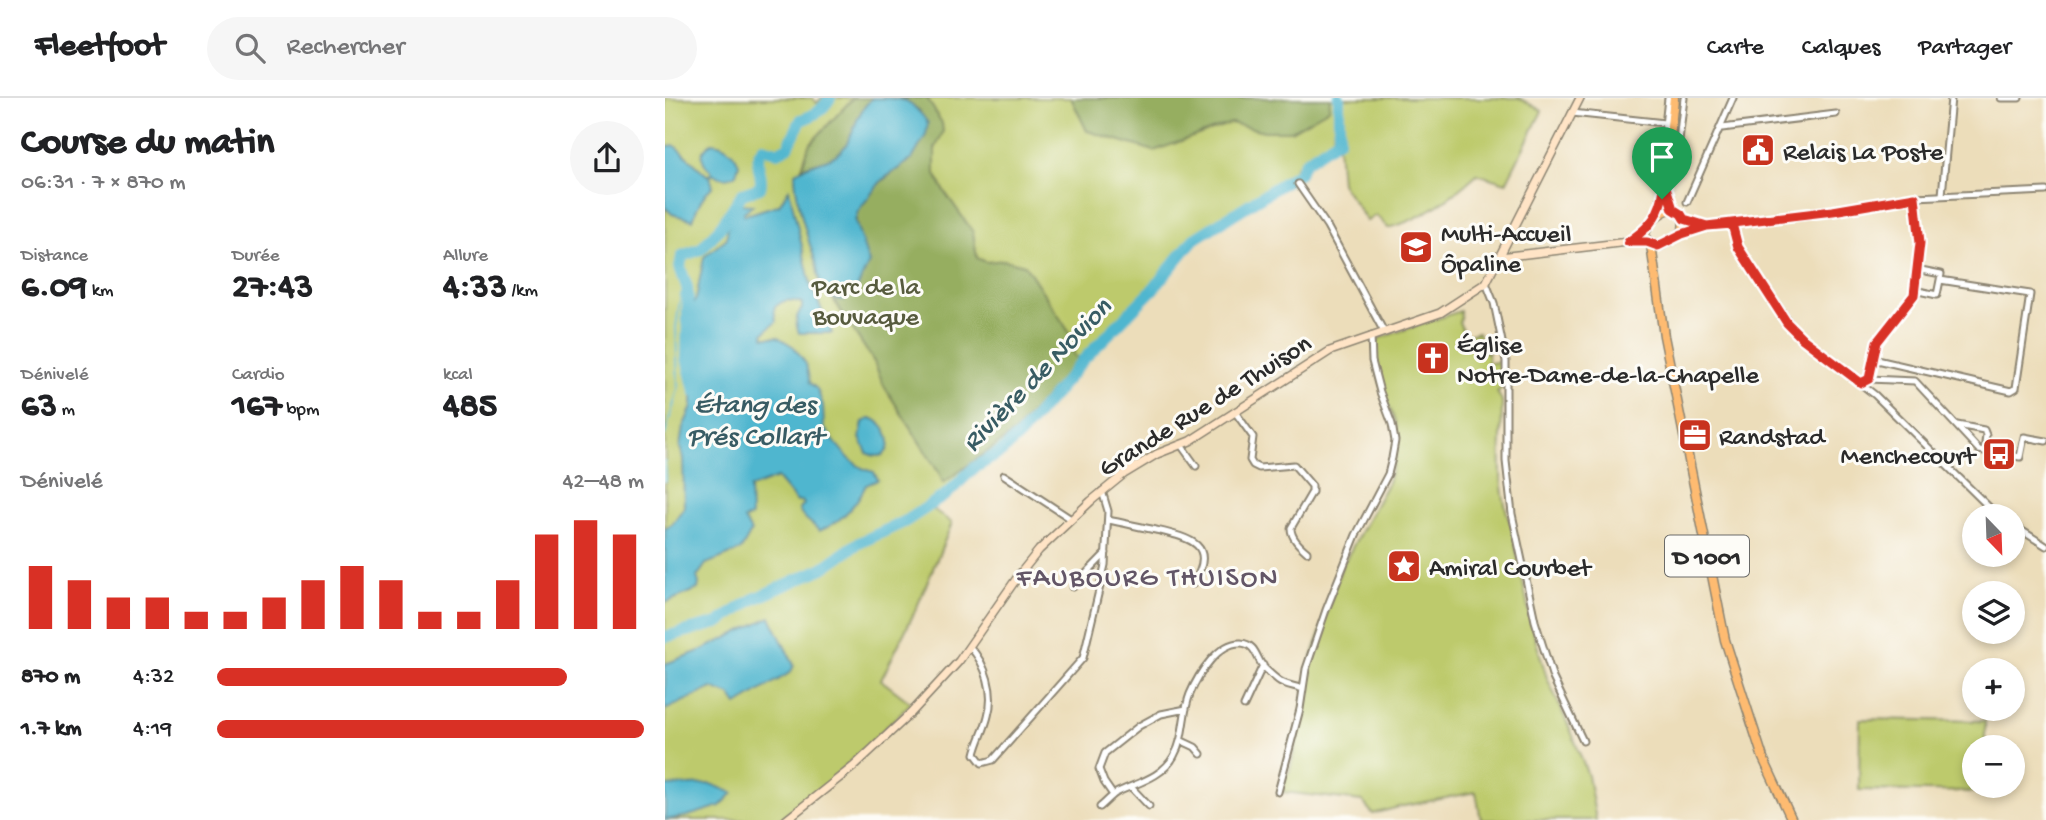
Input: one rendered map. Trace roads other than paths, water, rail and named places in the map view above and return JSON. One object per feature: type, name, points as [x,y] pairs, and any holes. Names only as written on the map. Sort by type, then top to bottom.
[{"type":"main road","points":[[1655,268],[1645,231],[1658,215],[1664,188],[1674,98]]},
{"type":"main road","points":[[1649,244],[1662,245],[1682,234],[1685,225],[1681,214],[1673,209],[1664,188]]},
{"type":"main road","points":[[1658,215],[1673,209]]},
{"type":"main road","name":"D 1001","points":[[1662,245],[1655,268],[1663,326],[1725,640],[1760,751],[1792,820]]},
{"type":"street","name":"Grande Rue de Thuison","points":[[786,820],[882,740],[946,676],[1039,550],[1102,491],[1134,467],[1181,445],[1330,351],[1440,313],[1486,283],[1580,98]]},
{"type":"street","points":[[1664,188],[1659,181],[1668,98]]},
{"type":"street","points":[[1666,170],[1677,158],[1684,98]]},
{"type":"street","points":[[1688,202],[1733,98]]},
{"type":"street","points":[[1942,195],[1951,98]]},
{"type":"street","points":[[2001,98],[2019,98]]},
{"type":"street","points":[[1572,113],[1665,123]]},
{"type":"street","points":[[1722,128],[1836,114]]},
{"type":"street","points":[[1298,184],[1327,226],[1384,332]]},
{"type":"street","points":[[1682,234],[1707,226],[1833,211],[1915,197],[2046,191]]},
{"type":"street","points":[[1869,379],[1877,342],[1914,295],[1920,243],[1915,197]]},
{"type":"street","points":[[1684,219],[1707,226]]},
{"type":"street","points":[[1732,224],[1738,247],[1787,323],[1803,339],[1861,383],[1986,504]]},
{"type":"street","points":[[1628,242],[1645,231]]},
{"type":"street","points":[[1500,257],[1628,242],[1649,244]]},
{"type":"street","points":[[1914,290],[1937,295],[1941,274],[1916,269]]},
{"type":"street","points":[[1873,359],[2011,391],[2016,388],[2029,294],[1940,280]]},
{"type":"street","points":[[1486,283],[1494,303],[1506,361],[1506,461],[1512,514],[1545,655],[1583,741]]},
{"type":"street","points":[[1277,792],[1306,669],[1338,576],[1388,474],[1392,458],[1395,441],[1372,361],[1371,336]]},
{"type":"street","points":[[1861,383],[1869,379],[1915,381],[1984,452],[2020,457],[2024,436],[2046,441]]},
{"type":"street","points":[[1235,412],[1254,438],[1250,460],[1253,465],[1259,468],[1294,465],[1312,486],[1312,492],[1291,528],[1299,546],[1307,552]]},
{"type":"street","points":[[1955,424],[1984,430],[1984,452]]},
{"type":"street","points":[[1181,445],[1196,466]]},
{"type":"street","points":[[1004,475],[1071,519]]},
{"type":"street","points":[[970,647],[978,655],[989,683],[991,703],[975,754],[982,763],[988,763],[1083,658],[1105,565],[1108,520],[1107,503],[1102,491]]},
{"type":"street","points":[[1108,520],[1179,535],[1195,542],[1202,554],[1203,569],[1193,584]]},
{"type":"street","points":[[2025,532],[2046,545]]},
{"type":"street","points":[[1073,587],[1106,553]]},
{"type":"street","points":[[1100,807],[1113,795],[1165,768],[1174,757],[1190,694],[1206,667],[1221,650],[1231,644],[1244,643],[1254,648],[1263,665],[1280,682],[1303,689]]},
{"type":"street","points":[[1244,706],[1263,665]]},
{"type":"street","points":[[1113,795],[1099,769],[1105,752],[1139,726],[1161,714],[1186,709]]},
{"type":"street","points":[[1180,740],[1195,747],[1201,754]]},
{"type":"street","points":[[1131,787],[1149,806]]},
{"type":"water","points":[[873,98],[899,99],[911,104],[928,123],[926,135],[912,159],[882,180],[858,211],[855,221],[869,263],[856,290],[844,300],[835,299],[826,294],[820,283],[799,205],[795,173],[841,151],[866,104]]},
{"type":"water","points":[[712,143],[729,149],[735,156],[739,164],[736,174],[725,178],[714,174],[710,176],[713,186],[700,201],[693,220],[672,214],[665,207],[665,147],[674,145],[708,176],[712,172],[702,157],[704,150]]},
{"type":"water","name":"Étang des Prés Collart","points":[[789,189],[811,286],[832,333],[799,333],[796,320],[802,303],[787,301],[774,308],[776,322],[763,333],[764,337],[778,337],[794,347],[806,364],[810,383],[817,389],[823,405],[824,428],[852,461],[874,472],[878,480],[866,485],[857,500],[840,518],[819,531],[801,513],[799,509],[804,504],[802,501],[797,502],[777,478],[750,488],[751,517],[744,519],[751,532],[741,550],[706,564],[697,577],[698,589],[665,603],[665,529],[673,523],[684,507],[683,459],[680,446],[683,427],[692,407],[692,305],[696,299],[704,257],[727,238],[728,219],[740,204],[753,205],[744,215],[779,205]]},
{"type":"water","points":[[871,418],[879,423],[888,437],[889,445],[883,455],[867,453],[860,438],[863,422]]},
{"type":"water","points":[[770,617],[794,665],[791,672],[737,705],[730,695],[712,688],[665,710],[665,664],[702,650]]},
{"type":"water","points":[[711,784],[733,793],[720,806],[665,820],[665,786]]},
{"type":"waterway","points":[[695,391],[687,358],[688,299],[680,267],[682,256],[701,249],[720,228],[742,194],[760,188],[758,158],[763,148],[778,152],[788,147],[801,120],[818,112],[830,98]]},
{"type":"waterway","name":"Rivière de Novion","points":[[665,637],[718,623],[752,600],[823,568],[857,544],[906,521],[947,494],[974,468],[1001,452],[1020,435],[1085,358],[1153,289],[1194,239],[1299,173],[1305,162],[1339,139],[1339,98]]},
{"type":"waterway","points":[[665,435],[678,389],[676,327],[681,294]]},
{"type":"waterway","points":[[665,461],[665,481]]},
{"type":"place","name":"Relais La Poste","points":[[1758,150]]},
{"type":"place","name":"Multi-Accueil Ôpaline","points":[[1416,247]]},
{"type":"place","name":"Église Notre-Dame-de-la-Chapelle","points":[[1433,358]]},
{"type":"place","name":"Randstad","points":[[1695,435]]},
{"type":"place","name":"Menchecourt","points":[[1999,454]]},
{"type":"place","name":"Amiral Courbet","points":[[1404,566]]},
{"type":"district","name":"FAUBOURG THUISON","points":[[1148,575]]},
{"type":"park label","name":"Parc de la Bouvaque","points":[[866,300]]}]
